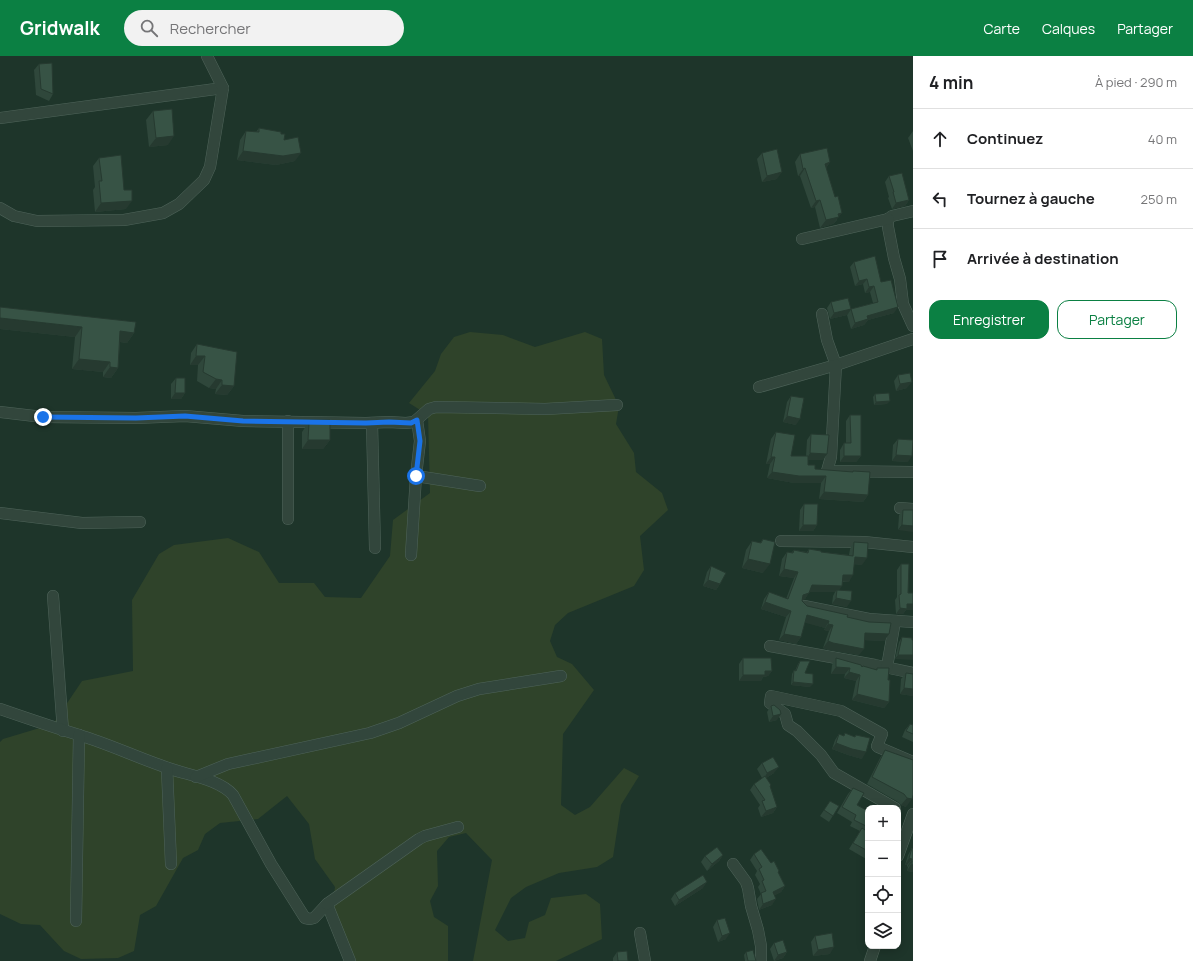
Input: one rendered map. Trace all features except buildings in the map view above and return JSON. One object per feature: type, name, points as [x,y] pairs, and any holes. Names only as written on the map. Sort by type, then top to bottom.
[{"type":"street","points":[[0,208],[14,216],[37,221],[124,220],[163,213],[179,204],[204,180],[210,167],[223,88],[207,56]]},
{"type":"street","points":[[0,118],[223,88]]},
{"type":"street","points":[[802,239],[913,212]]},
{"type":"street","points":[[888,219],[888,227],[894,258],[900,279],[902,304],[913,326]]},
{"type":"street","points":[[822,314],[827,340],[836,365],[831,457],[827,471],[913,472]]},
{"type":"street","points":[[759,387],[836,365],[913,339]]},
{"type":"street","points":[[0,412],[43,417],[136,418],[185,416],[243,421],[411,423],[417,420],[429,409],[436,407],[546,409],[617,405]]},
{"type":"street","points":[[411,555],[416,476],[420,441],[417,420]]},
{"type":"street","points":[[288,421],[288,519]]},
{"type":"street","points":[[372,423],[375,548]]},
{"type":"street","points":[[416,476],[480,486]]},
{"type":"street","points":[[900,508],[913,509]]},
{"type":"street","points":[[0,513],[82,523],[140,522]]},
{"type":"street","points":[[781,541],[864,542],[913,547]]},
{"type":"street","points":[[53,596],[63,731]]},
{"type":"street","points":[[804,606],[869,619],[913,622]]},
{"type":"street","points":[[887,667],[895,621]]},
{"type":"street","points":[[770,646],[913,673]]},
{"type":"street","points":[[196,777],[228,764],[248,761],[370,733],[399,723],[457,696],[479,689],[561,676]]},
{"type":"street","points":[[890,805],[833,771],[821,755],[797,731],[788,725],[785,714],[770,703],[771,696],[841,712],[882,734],[877,746],[878,747],[913,762]]},
{"type":"street","points":[[0,709],[63,731],[79,735],[167,768],[218,784],[228,789],[233,794],[271,864],[305,918],[314,918],[327,904],[419,839],[458,827]]},
{"type":"street","points":[[76,921],[79,735]]},
{"type":"street","points":[[167,768],[171,864]]},
{"type":"street","points":[[901,812],[912,817],[901,848]]},
{"type":"street","points":[[733,864],[746,882],[748,888],[761,946],[761,961]]},
{"type":"street","points":[[327,904],[350,961]]},
{"type":"street","points":[[640,933],[644,961]]},
{"type":"street","points":[[870,961],[874,949]]},
{"type":"green space","points":[[470,332],[503,335],[535,347],[585,332],[602,339],[604,375],[619,406],[616,424],[634,453],[636,472],[662,493],[668,510],[640,536],[644,570],[634,586],[568,613],[555,625],[550,641],[557,657],[572,664],[594,690],[563,734],[561,805],[575,815],[590,807],[624,768],[639,776],[621,805],[613,857],[597,867],[559,873],[526,887],[511,898],[495,930],[508,941],[525,938],[529,922],[545,915],[551,898],[586,894],[600,904],[602,939],[556,961],[473,961],[492,860],[466,833],[449,837],[437,851],[438,886],[430,901],[434,917],[448,926],[448,961],[353,961],[330,923],[335,887],[315,859],[309,824],[287,796],[258,819],[220,823],[205,834],[198,850],[183,858],[156,906],[140,915],[134,951],[118,958],[81,959],[64,951],[40,925],[21,924],[0,914],[0,742],[3,739],[53,724],[82,681],[133,671],[132,600],[159,554],[174,545],[228,538],[259,552],[279,583],[314,583],[325,597],[361,598],[390,556],[393,520],[430,493],[428,415],[409,403],[435,371],[441,354],[454,337]]},
{"type":"route","points":[[43,417],[136,418],[185,416],[243,421],[366,423],[411,423],[417,420],[420,441],[416,476]]}]
